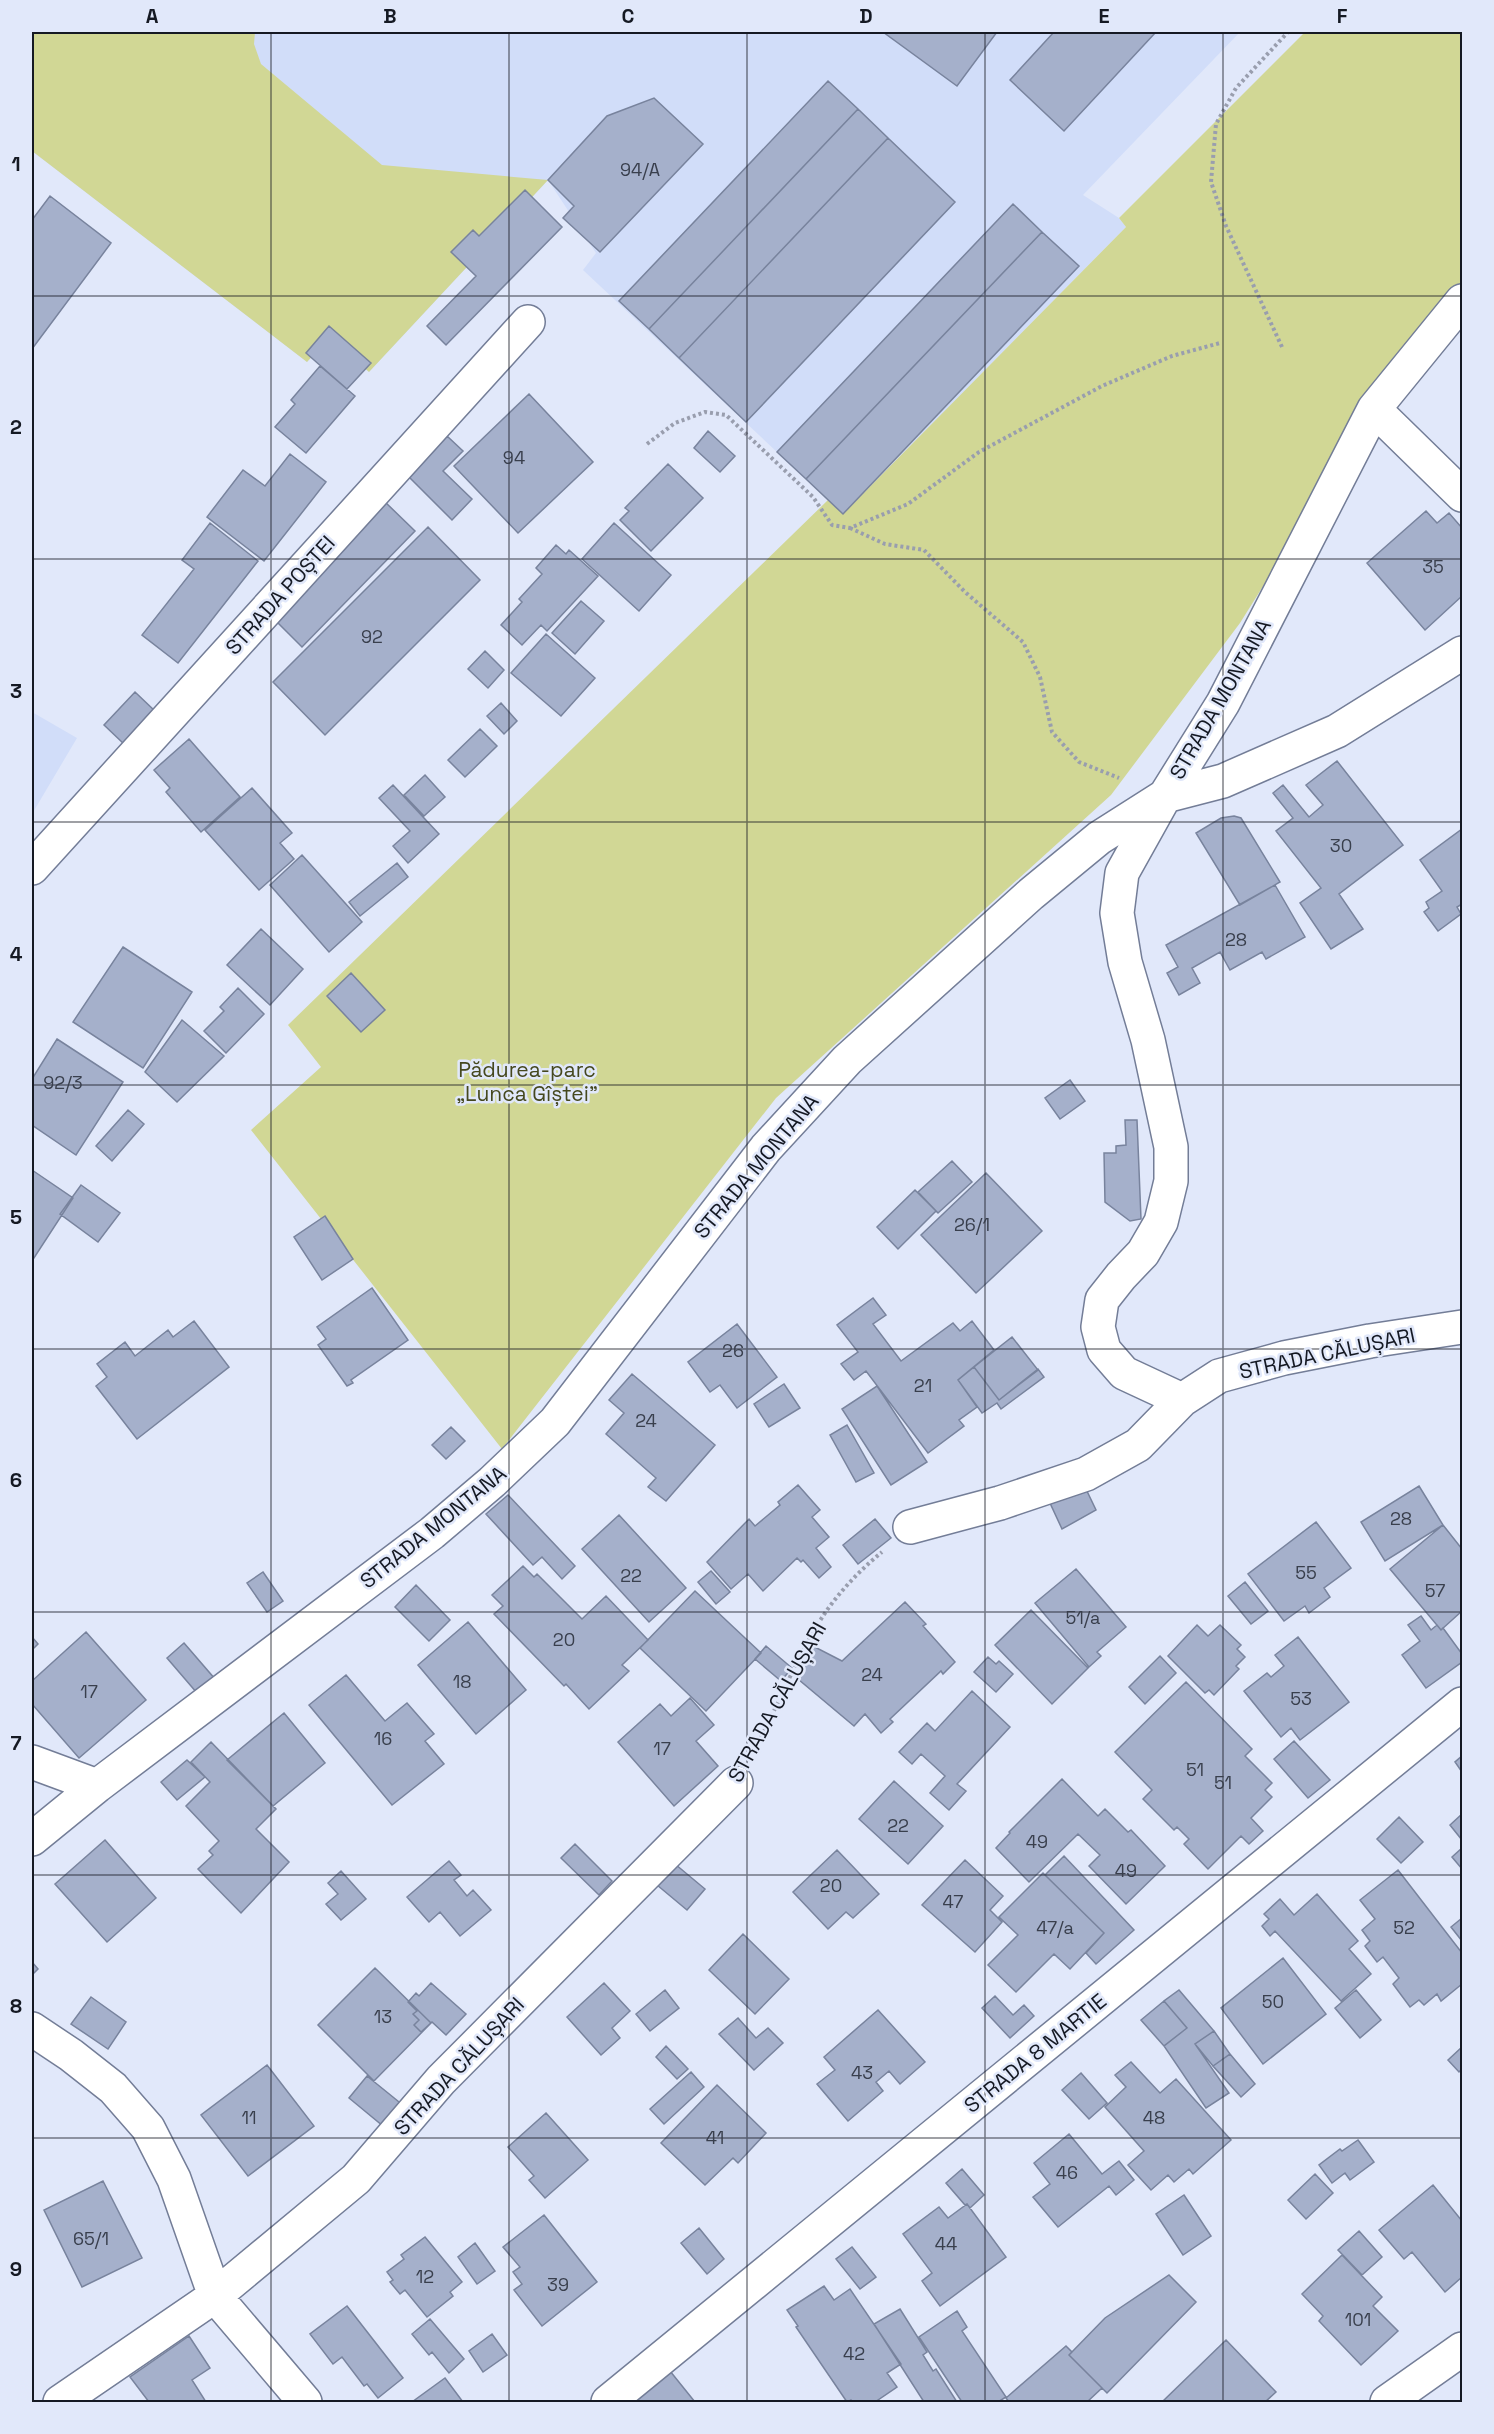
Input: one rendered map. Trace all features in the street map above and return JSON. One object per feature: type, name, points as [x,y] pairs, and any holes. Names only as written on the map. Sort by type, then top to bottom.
[{"type":"street","name":"STRADA MONTANA","points":[[32,1839],[97,1786],[432,1533],[492,1482],[555,1422],[766,1148],[847,1060],[1031,894],[1099,838],[1165,796],[1223,703],[1374,409],[1462,301]]},
{"type":"street","name":"STRADA POȘTEI","points":[[32,868],[528,322]]},
{"type":"street","points":[[1374,409],[1462,495]]},
{"type":"street","points":[[1182,1400],[1124,1372],[1104,1350],[1098,1327],[1102,1300],[1120,1276],[1143,1253],[1161,1222],[1171,1181],[1171,1147],[1148,1040],[1125,962],[1117,913],[1122,873],[1165,796],[1223,781],[1337,731],[1462,653]]},
{"type":"street","name":"STRADA CĂLUȘARI","points":[[910,1527],[1000,1503],[1086,1474],[1138,1445],[1182,1400],[1219,1376],[1284,1358],[1370,1341],[1462,1327]]},
{"type":"street","name":"STRADA 8 MARTIE","points":[[608,2403],[1462,1704]]},
{"type":"street","points":[[32,1762],[97,1786]]},
{"type":"street","name":"STRADA CĂLUȘARI","points":[[60,2403],[215,2296],[356,2179],[441,2080],[736,1782]]},
{"type":"street","points":[[32,2029],[71,2055],[113,2088],[148,2128],[174,2179],[215,2296],[305,2403]]},
{"type":"street","points":[[1387,2403],[1462,2349]]},
{"type":"path","points":[[1282,347],[1226,226],[1211,182],[1216,124],[1236,88],[1288,32]]},
{"type":"path","points":[[850,528],[908,504],[979,452],[1102,386],[1172,356],[1220,343]]},
{"type":"path","points":[[647,444],[675,423],[705,412],[726,416],[813,496],[832,525],[850,528],[885,544],[924,550],[965,592],[1023,642],[1040,677],[1052,732],[1079,762],[1165,796]]},
{"type":"path","name":"STRADA CĂLUȘARI","points":[[736,1782],[823,1616],[861,1569],[910,1527]]},
{"type":"shaded area","points":[[32,32],[1240,32],[1083,195],[1119,218],[1126,227],[843,514],[583,270],[596,253],[548,180],[369,372],[330,337],[307,362],[32,151]]},
{"type":"shaded area","points":[[32,712],[77,738],[32,814]]},
{"type":"green space","points":[[32,32],[255,32],[254,44],[261,64],[382,165],[548,180],[369,372],[330,337],[307,362],[32,151]]},
{"type":"green space","name":"Pădurea-parc „Lunca Gîștei”","points":[[1305,32],[1462,32],[1462,304],[1387,389],[1240,623],[1111,795],[776,1098],[502,1449],[251,1130],[321,1067],[288,1025],[828,500],[843,514],[1126,227],[1119,218]]},
{"type":"building","points":[[883,32],[997,32],[957,86]]},
{"type":"building","points":[[1054,32],[1156,32],[1064,131],[1010,80]]},
{"type":"building","points":[[828,81],[858,109],[649,329],[619,301]]},
{"type":"building","points":[[654,98],[703,144],[600,252],[563,218],[574,206],[548,180],[607,116]]},
{"type":"building","points":[[858,109],[888,138],[679,358],[649,329]]},
{"type":"building","points":[[888,138],[955,202],[746,422],[679,358]]},
{"type":"building","points":[[525,190],[562,227],[446,345],[427,326],[476,276],[451,252],[473,230],[479,236]]},
{"type":"building","points":[[50,196],[111,243],[32,349],[32,220]]},
{"type":"building","points":[[1013,204],[1042,232],[806,479],[777,452]]},
{"type":"building","points":[[1042,232],[1079,266],[843,514],[806,479]]},
{"type":"building","points":[[329,326],[371,363],[347,389],[306,353]]},
{"type":"building","points":[[320,366],[355,396],[306,453],[275,427],[295,404],[291,400]]},
{"type":"building","points":[[529,394],[593,462],[518,533],[454,466]]},
{"type":"building","points":[[708,431],[735,456],[720,472],[694,448]]},
{"type":"building","points":[[447,436],[463,451],[443,471],[472,499],[452,520],[408,476]]},
{"type":"building","points":[[290,454],[326,482],[264,561],[207,517],[243,470],[265,486]]},
{"type":"building","points":[[668,464],[703,498],[651,551],[620,520],[629,511],[625,508]]},
{"type":"building","points":[[383,500],[415,531],[302,647],[275,620],[348,545],[344,540]]},
{"type":"building","points":[[1426,511],[1437,523],[1449,513],[1462,528],[1462,596],[1425,630],[1367,563]]},
{"type":"building","points":[[210,523],[258,561],[178,663],[142,635],[194,569],[182,560]]},
{"type":"building","points":[[614,523],[671,575],[639,611],[582,559]]},
{"type":"building","points":[[428,527],[480,580],[325,735],[273,682]]},
{"type":"building","points":[[556,545],[566,554],[569,550],[598,576],[547,631],[541,625],[522,645],[501,625],[522,602],[519,599],[542,574],[536,568]]},
{"type":"building","points":[[581,601],[604,621],[575,654],[552,633]]},
{"type":"building","points":[[546,634],[595,678],[561,716],[511,673]]},
{"type":"building","points":[[485,651],[504,670],[488,688],[468,669]]},
{"type":"building","points":[[135,692],[156,712],[125,745],[104,725]]},
{"type":"building","points":[[501,703],[517,721],[504,734],[487,716]]},
{"type":"building","points":[[480,729],[497,746],[465,777],[448,760]]},
{"type":"building","points":[[189,739],[240,797],[201,832],[166,792],[170,788],[154,770]]},
{"type":"building","points":[[1337,761],[1403,845],[1339,894],[1363,929],[1331,949],[1300,903],[1321,888],[1276,831],[1293,818],[1273,793],[1283,785],[1309,817],[1323,805],[1306,785]]},
{"type":"building","points":[[425,775],[445,797],[424,816],[404,795]]},
{"type":"building","points":[[393,785],[439,834],[408,863],[393,846],[410,831],[379,798]]},
{"type":"building","points":[[252,788],[292,833],[280,843],[294,859],[259,890],[205,830]]},
{"type":"building","points":[[1234,816],[1241,818],[1280,882],[1240,905],[1196,833],[1221,818]]},
{"type":"building","points":[[1462,829],[1462,904],[1457,907],[1461,914],[1438,931],[1424,912],[1429,908],[1426,902],[1442,891],[1420,860]]},
{"type":"building","points":[[302,855],[362,922],[329,952],[270,885]]},
{"type":"building","points":[[397,863],[408,877],[360,916],[349,902]]},
{"type":"building","points":[[1275,885],[1305,937],[1266,959],[1262,952],[1230,970],[1220,952],[1192,968],[1200,983],[1179,995],[1167,973],[1178,967],[1166,945]]},
{"type":"building","points":[[261,929],[303,969],[270,1005],[227,965]]},
{"type":"building","points":[[123,947],[192,992],[143,1068],[73,1022]]},
{"type":"building","points":[[351,973],[385,1010],[361,1032],[327,996]]},
{"type":"building","points":[[238,988],[264,1014],[226,1053],[204,1031],[224,1011],[220,1007]]},
{"type":"building","points":[[182,1020],[224,1056],[177,1102],[145,1072]]},
{"type":"building","points":[[57,1039],[123,1082],[76,1155],[32,1125],[32,1079]]},
{"type":"building","points":[[1070,1080],[1085,1101],[1060,1119],[1045,1098]]},
{"type":"building","points":[[128,1110],[144,1124],[112,1161],[96,1146]]},
{"type":"building","points":[[1125,1120],[1137,1120],[1141,1219],[1130,1221],[1105,1202],[1104,1153],[1116,1153],[1116,1146],[1126,1145]]},
{"type":"building","points":[[952,1161],[972,1182],[938,1213],[918,1192]]},
{"type":"building","points":[[32,1170],[73,1198],[32,1261]]},
{"type":"building","points":[[986,1173],[1042,1231],[976,1293],[921,1235]]},
{"type":"building","points":[[81,1185],[120,1213],[98,1242],[60,1214]]},
{"type":"building","points":[[915,1190],[936,1211],[898,1249],[877,1227]]},
{"type":"building","points":[[325,1216],[353,1259],[322,1280],[294,1237]]},
{"type":"building","points":[[372,1288],[408,1340],[351,1380],[353,1383],[347,1386],[318,1345],[326,1339],[317,1327]]},
{"type":"building","points":[[873,1298],[886,1315],[873,1324],[901,1361],[953,1323],[960,1331],[972,1321],[994,1350],[958,1380],[977,1407],[959,1420],[964,1426],[928,1453],[866,1371],[854,1380],[841,1364],[858,1352],[837,1325]]},
{"type":"building","points":[[194,1321],[229,1367],[137,1439],[96,1386],[107,1377],[97,1364],[125,1342],[135,1356],[168,1330],[173,1337]]},
{"type":"building","points":[[737,1324],[777,1377],[737,1408],[720,1385],[710,1392],[688,1362]]},
{"type":"building","points":[[1012,1337],[1038,1370],[999,1400],[974,1367]]},
{"type":"building","points":[[974,1367],[999,1400],[1038,1369],[1044,1377],[1001,1409],[997,1403],[982,1413],[958,1380]]},
{"type":"building","points":[[632,1374],[715,1445],[666,1501],[648,1487],[656,1478],[606,1434],[624,1413],[609,1400]]},
{"type":"building","points":[[784,1384],[800,1408],[769,1427],[754,1404]]},
{"type":"building","points":[[877,1386],[927,1462],[891,1485],[842,1409]]},
{"type":"building","points":[[847,1425],[874,1473],[856,1482],[830,1435]]},
{"type":"building","points":[[451,1427],[465,1441],[446,1459],[432,1445]]},
{"type":"building","points":[[798,1485],[820,1510],[812,1517],[829,1537],[816,1548],[831,1567],[819,1578],[803,1560],[801,1562],[797,1558],[763,1591],[748,1574],[731,1589],[707,1562],[749,1519],[755,1526],[780,1505],[778,1502]]},
{"type":"building","points":[[1419,1486],[1443,1525],[1385,1561],[1361,1522]]},
{"type":"building","points":[[1085,1487],[1096,1510],[1062,1529],[1050,1503]]},
{"type":"building","points":[[508,1495],[575,1566],[562,1579],[542,1557],[533,1565],[486,1514]]},
{"type":"building","points":[[619,1515],[686,1588],[649,1622],[582,1549]]},
{"type":"building","points":[[875,1519],[891,1538],[858,1564],[843,1545]]},
{"type":"building","points":[[1316,1522],[1351,1568],[1324,1588],[1330,1597],[1309,1613],[1305,1606],[1284,1621],[1248,1574]]},
{"type":"building","points":[[1443,1525],[1462,1549],[1462,1611],[1441,1630],[1390,1569]]},
{"type":"building","points":[[523,1566],[534,1577],[537,1574],[582,1619],[606,1596],[648,1640],[622,1665],[629,1671],[589,1709],[494,1614],[503,1606],[492,1595]]},
{"type":"building","points":[[1076,1569],[1126,1627],[1097,1652],[1101,1656],[1089,1667],[1035,1603]]},
{"type":"building","points":[[711,1571],[730,1592],[716,1604],[698,1582]]},
{"type":"building","points":[[263,1572],[283,1601],[267,1612],[247,1583]]},
{"type":"building","points":[[1245,1582],[1268,1611],[1251,1624],[1228,1596]]},
{"type":"building","points":[[416,1585],[450,1620],[429,1641],[395,1607]]},
{"type":"building","points":[[695,1591],[761,1653],[706,1711],[640,1648]]},
{"type":"building","points":[[905,1602],[926,1624],[923,1626],[955,1662],[943,1674],[941,1671],[890,1719],[893,1722],[881,1733],[865,1714],[854,1726],[798,1679],[813,1646],[842,1661]]},
{"type":"building","points":[[1031,1610],[1088,1668],[1052,1704],[995,1645]]},
{"type":"building","points":[[1421,1616],[1431,1630],[1437,1625],[1441,1630],[1443,1628],[1462,1654],[1462,1662],[1426,1688],[1402,1655],[1420,1641],[1408,1625]]},
{"type":"building","points":[[468,1622],[526,1690],[476,1734],[418,1665]]},
{"type":"building","points":[[1197,1625],[1208,1636],[1220,1625],[1241,1645],[1237,1649],[1245,1657],[1236,1666],[1239,1669],[1214,1695],[1209,1690],[1205,1693],[1168,1656]]},
{"type":"building","points":[[86,1632],[146,1700],[79,1758],[32,1704],[32,1681]]},
{"type":"building","points":[[32,1637],[38,1644],[32,1650]]},
{"type":"building","points":[[1298,1637],[1349,1702],[1300,1740],[1291,1728],[1281,1737],[1244,1691],[1267,1673],[1271,1677],[1284,1666],[1275,1655]]},
{"type":"building","points":[[184,1643],[215,1679],[197,1693],[167,1658]]},
{"type":"building","points":[[766,1646],[792,1668],[781,1681],[755,1659]]},
{"type":"building","points":[[1160,1656],[1176,1673],[1145,1704],[1129,1687]]},
{"type":"building","points":[[988,1657],[996,1664],[999,1661],[1013,1674],[996,1692],[974,1672]]},
{"type":"building","points":[[346,1675],[385,1721],[407,1703],[434,1734],[425,1741],[444,1764],[392,1805],[309,1705]]},
{"type":"building","points":[[1186,1682],[1252,1749],[1245,1756],[1272,1783],[1265,1790],[1272,1797],[1251,1818],[1263,1831],[1249,1844],[1241,1836],[1208,1869],[1184,1844],[1189,1839],[1177,1827],[1174,1830],[1143,1799],[1152,1790],[1115,1752]]},
{"type":"building","points":[[972,1691],[1010,1727],[957,1784],[966,1791],[949,1810],[930,1793],[945,1776],[921,1754],[912,1764],[899,1752],[927,1723],[935,1731]]},
{"type":"building","points":[[690,1698],[714,1725],[696,1741],[718,1766],[674,1806],[618,1742],[660,1704],[671,1716]]},
{"type":"building","points":[[284,1713],[325,1763],[273,1806],[227,1760]]},
{"type":"building","points":[[1294,1741],[1330,1780],[1308,1798],[1274,1759]]},
{"type":"building","points":[[211,1742],[276,1809],[256,1829],[289,1862],[241,1913],[198,1869],[213,1855],[209,1851],[219,1841],[186,1806],[210,1782],[191,1762]]},
{"type":"building","points":[[1462,1756],[1462,1772],[1455,1762]]},
{"type":"building","points":[[187,1760],[205,1777],[177,1800],[161,1782]]},
{"type":"building","points":[[1062,1779],[1098,1816],[1105,1809],[1128,1832],[1131,1830],[1165,1866],[1126,1904],[1089,1866],[1100,1855],[1078,1834],[1029,1882],[996,1848]]},
{"type":"building","points":[[894,1781],[943,1826],[908,1864],[859,1819]]},
{"type":"building","points":[[1462,1814],[1462,1840],[1450,1825]]},
{"type":"building","points":[[1399,1817],[1423,1842],[1401,1863],[1377,1839]]},
{"type":"building","points":[[105,1840],[156,1898],[107,1942],[55,1884]]},
{"type":"building","points":[[575,1844],[612,1881],[599,1895],[561,1858]]},
{"type":"building","points":[[1462,1848],[1462,1869],[1452,1857]]},
{"type":"building","points":[[837,1850],[879,1894],[853,1918],[846,1912],[828,1929],[793,1892]]},
{"type":"building","points":[[1064,1856],[1134,1930],[1096,1964],[1086,1953],[1104,1933],[1045,1875]]},
{"type":"building","points":[[965,1860],[1003,1896],[990,1910],[1002,1922],[975,1952],[922,1905]]},
{"type":"building","points":[[449,1861],[461,1875],[454,1880],[467,1896],[473,1890],[491,1910],[460,1936],[440,1912],[429,1922],[407,1897]]},
{"type":"building","points":[[675,1864],[705,1889],[687,1910],[657,1885]]},
{"type":"building","points":[[1398,1870],[1462,1953],[1462,1984],[1441,2001],[1437,1994],[1424,2005],[1419,2000],[1410,2007],[1393,1984],[1399,1978],[1383,1957],[1377,1962],[1365,1946],[1370,1941],[1362,1930],[1375,1919],[1360,1900]]},
{"type":"building","points":[[341,1871],[366,1899],[341,1920],[326,1904],[338,1894],[328,1883]]},
{"type":"building","points":[[1043,1873],[1104,1933],[1070,1969],[1054,1954],[1016,1992],[988,1965],[1018,1935],[999,1917]]},
{"type":"building","points":[[1317,1894],[1358,1941],[1349,1949],[1371,1974],[1341,2001],[1275,1931],[1270,1936],[1262,1926],[1269,1919],[1264,1914],[1280,1899],[1294,1915]]},
{"type":"building","points":[[1462,1918],[1462,1941],[1451,1927]]},
{"type":"building","points":[[743,1934],[789,1979],[755,2014],[709,1970]]},
{"type":"building","points":[[1283,1958],[1326,2014],[1263,2064],[1221,2008]]},
{"type":"building","points":[[32,1962],[38,1969],[32,1975]]},
{"type":"building","points":[[375,1968],[431,2023],[374,2081],[318,2025]]},
{"type":"building","points":[[431,1983],[466,2014],[446,2035],[432,2022],[421,2032],[414,2025],[419,2020],[413,2014],[417,2011],[408,2002],[416,1993],[419,1996]]},
{"type":"building","points":[[604,1983],[630,2011],[612,2028],[620,2038],[601,2055],[567,2017]]},
{"type":"building","points":[[665,1990],[679,2008],[650,2031],[636,2014]]},
{"type":"building","points":[[1179,1990],[1214,2031],[1195,2044],[1229,2093],[1206,2108],[1164,2046],[1187,2028],[1164,2001]]},
{"type":"building","points":[[1356,1990],[1381,2020],[1360,2038],[1335,2008]]},
{"type":"building","points":[[995,1996],[1013,2015],[1024,2005],[1034,2016],[1010,2038],[982,2008]]},
{"type":"building","points":[[91,1997],[126,2022],[108,2049],[71,2024]]},
{"type":"building","points":[[1164,2001],[1187,2028],[1164,2046],[1141,2020]]},
{"type":"building","points":[[878,2010],[925,2062],[900,2084],[889,2071],[876,2082],[883,2091],[848,2121],[817,2084],[835,2070],[824,2057]]},
{"type":"building","points":[[738,2018],[756,2038],[768,2028],[783,2043],[754,2070],[719,2034]]},
{"type":"building","points":[[1214,2031],[1230,2054],[1213,2066],[1195,2044]]},
{"type":"building","points":[[666,2046],[688,2069],[677,2079],[656,2057]]},
{"type":"building","points":[[1462,2047],[1462,2069],[1459,2072],[1448,2060]]},
{"type":"building","points":[[1230,2054],[1255,2084],[1241,2097],[1213,2066]]},
{"type":"building","points":[[1131,2062],[1160,2093],[1176,2079],[1231,2140],[1193,2174],[1189,2169],[1174,2182],[1168,2175],[1151,2190],[1128,2165],[1144,2151],[1105,2107],[1126,2087],[1115,2075]]},
{"type":"building","points":[[267,2065],[314,2126],[248,2176],[201,2115]]},
{"type":"building","points":[[691,2072],[704,2087],[664,2124],[650,2109]]},
{"type":"building","points":[[1081,2073],[1107,2103],[1089,2119],[1062,2090]]},
{"type":"building","points":[[367,2076],[404,2106],[383,2126],[349,2098]]},
{"type":"building","points":[[717,2085],[766,2133],[738,2163],[733,2158],[705,2185],[661,2143]]},
{"type":"building","points":[[546,2113],[588,2160],[545,2198],[529,2180],[534,2176],[508,2147]]},
{"type":"building","points":[[1069,2134],[1102,2174],[1119,2161],[1134,2180],[1116,2195],[1109,2186],[1058,2227],[1033,2197],[1050,2184],[1034,2163]]},
{"type":"building","points":[[1358,2140],[1374,2162],[1350,2180],[1345,2173],[1332,2183],[1319,2165],[1340,2149],[1342,2151]]},
{"type":"building","points":[[962,2169],[984,2195],[970,2208],[946,2183]]},
{"type":"building","points":[[1315,2174],[1333,2193],[1306,2219],[1288,2200]]},
{"type":"building","points":[[103,2181],[142,2258],[82,2287],[44,2210]]},
{"type":"building","points":[[1433,2185],[1462,2221],[1462,2277],[1445,2292],[1412,2252],[1404,2259],[1379,2230]]},
{"type":"building","points":[[1184,2195],[1211,2236],[1183,2255],[1156,2214]]},
{"type":"building","points":[[967,2204],[1006,2257],[940,2306],[922,2281],[932,2273],[903,2234],[939,2207],[948,2218]]},
{"type":"building","points":[[544,2215],[597,2282],[542,2326],[514,2290],[522,2284],[513,2272],[520,2267],[503,2247]]},
{"type":"building","points":[[699,2228],[724,2259],[707,2274],[681,2243]]},
{"type":"building","points":[[1359,2231],[1382,2257],[1362,2275],[1338,2250]]},
{"type":"building","points":[[425,2237],[462,2282],[450,2292],[453,2296],[427,2317],[405,2290],[400,2294],[390,2282],[393,2280],[387,2272],[404,2259],[401,2255]]},
{"type":"building","points":[[475,2243],[495,2271],[477,2284],[458,2257]]},
{"type":"building","points":[[852,2247],[876,2277],[860,2289],[836,2259]]},
{"type":"building","points":[[1342,2255],[1382,2297],[1373,2306],[1398,2331],[1361,2365],[1319,2321],[1323,2316],[1302,2294]]},
{"type":"building","points":[[1169,2275],[1196,2302],[1107,2393],[1069,2355],[1105,2318]]},
{"type":"building","points":[[824,2286],[834,2300],[850,2289],[901,2364],[887,2373],[897,2387],[875,2402],[852,2402],[851,2400],[847,2402],[787,2310]]},
{"type":"building","points":[[347,2306],[403,2378],[378,2398],[367,2384],[364,2386],[342,2357],[333,2364],[310,2334]]},
{"type":"building","points":[[900,2309],[927,2352],[923,2355],[933,2371],[936,2369],[957,2402],[924,2402],[874,2324]]},
{"type":"building","points":[[957,2311],[967,2327],[962,2331],[1006,2397],[998,2402],[962,2402],[919,2337]]},
{"type":"building","points":[[430,2319],[464,2359],[449,2373],[432,2352],[429,2355],[412,2334]]},
{"type":"building","points":[[492,2334],[507,2355],[483,2372],[469,2351]]},
{"type":"building","points":[[189,2336],[210,2368],[192,2380],[206,2402],[149,2402],[130,2377]]},
{"type":"building","points":[[1226,2340],[1276,2392],[1265,2402],[1162,2402]]},
{"type":"building","points":[[1066,2346],[1072,2352],[1069,2355],[1102,2388],[1087,2402],[1009,2402],[1006,2398]]},
{"type":"building","points":[[670,2371],[695,2402],[632,2402]]},
{"type":"building","points":[[445,2378],[463,2402],[412,2402]]}]
